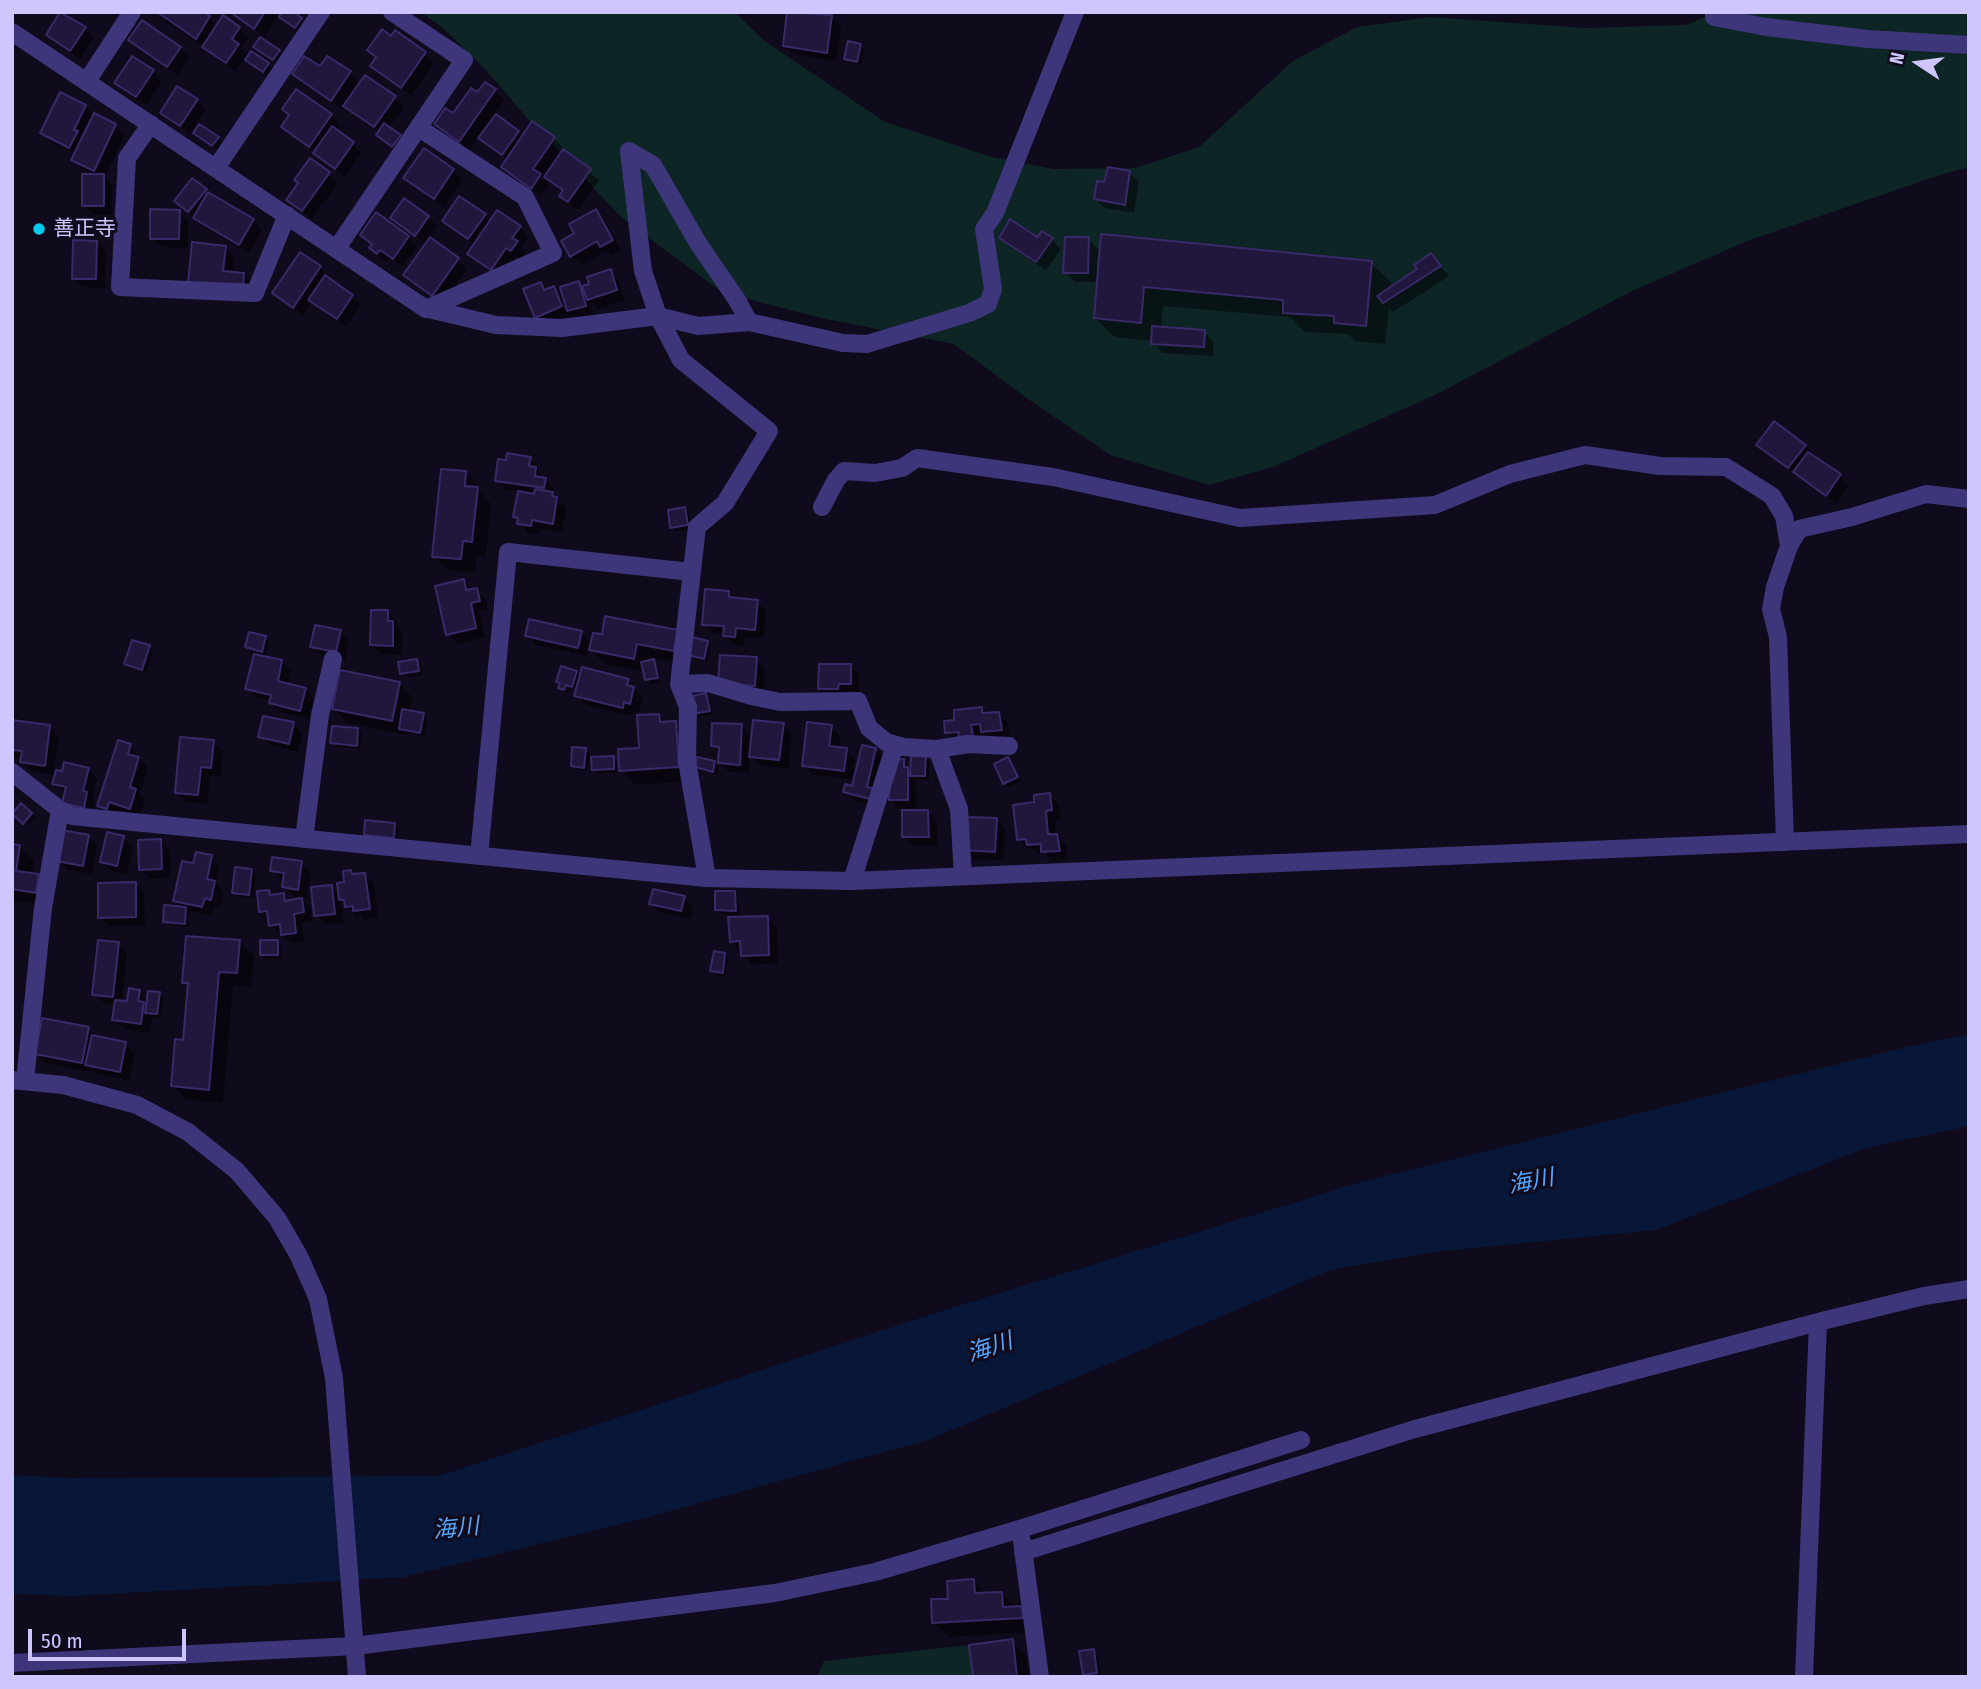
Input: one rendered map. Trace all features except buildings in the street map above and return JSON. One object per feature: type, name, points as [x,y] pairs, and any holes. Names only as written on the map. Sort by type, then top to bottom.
[{"type":"street","points":[[86,81],[132,12]]},
{"type":"street","points":[[216,168],[321,12]]},
{"type":"street","points":[[337,248],[464,60],[392,12]]},
{"type":"street","points":[[12,32],[426,309],[496,325],[562,328],[658,316],[698,326],[749,322],[842,343],[867,344],[969,313],[988,304],[993,289],[984,229],[995,213],[1075,12]]},
{"type":"street","points":[[1714,12],[1714,17],[1766,27],[1868,39],[1969,45]]},
{"type":"street","points":[[151,124],[127,158],[120,287],[256,293],[286,215]]},
{"type":"street","points":[[419,128],[525,197],[553,253],[429,309]]},
{"type":"street","points":[[707,878],[687,761],[688,707],[679,684],[697,527],[725,503],[769,431],[681,360],[658,316],[643,271],[629,151],[653,166],[749,322]]},
{"type":"street","points":[[822,507],[836,480],[844,471],[875,473],[902,468],[917,458],[1053,477],[1240,518],[1435,505],[1510,474],[1585,455],[1660,466],[1726,467],[1772,496],[1784,516],[1789,546]]},
{"type":"street","points":[[1785,842],[1779,637],[1771,609],[1775,587],[1789,546],[1799,529],[1852,517],[1926,494],[1969,499]]},
{"type":"street","points":[[479,856],[508,552],[691,572]]},
{"type":"street","points":[[304,839],[320,715],[333,659]]},
{"type":"street","points":[[679,684],[708,682],[780,702],[858,701],[869,728],[886,742],[895,745],[937,749],[968,744],[1009,746]]},
{"type":"street","points":[[852,881],[895,745]]},
{"type":"street","points":[[937,749],[959,809],[963,876]]},
{"type":"street","points":[[12,772],[60,810],[72,816],[707,878],[852,881],[1969,834]]},
{"type":"street","points":[[60,810],[19,1080],[63,1084],[137,1105],[188,1132],[237,1171],[277,1218],[299,1256],[318,1298],[334,1378],[357,1677]]},
{"type":"street","points":[[1023,1552],[1415,1429],[1818,1322],[1924,1296],[1969,1289]]},
{"type":"street","points":[[1804,1677],[1818,1322]]},
{"type":"street","points":[[12,1663],[355,1646],[775,1593],[875,1572],[1301,1440]]},
{"type":"street","points":[[1020,1529],[1040,1677]]},
{"type":"green space","points":[[421,12],[734,12],[766,42],[885,122],[992,157],[1054,169],[1135,168],[1199,147],[1293,61],[1357,27],[1430,17],[1585,28],[1686,25],[1717,12],[1969,12],[1969,167],[1747,241],[1630,292],[1435,395],[1273,467],[1209,485],[1111,455],[1028,399],[954,344],[821,318],[722,292],[622,218],[528,119],[487,71],[443,28]]},
{"type":"green space","points":[[969,1645],[973,1677],[817,1677],[824,1661]]},
{"type":"water","name":"海川","points":[[1969,1034],[1969,1126],[1866,1148],[1656,1230],[1433,1252],[1331,1270],[928,1440],[652,1516],[404,1577],[73,1596],[12,1594],[12,1475],[69,1478],[439,1476],[948,1309],[1361,1182]]},
{"type":"place","name":"善正寺","points":[[39,229]]}]
